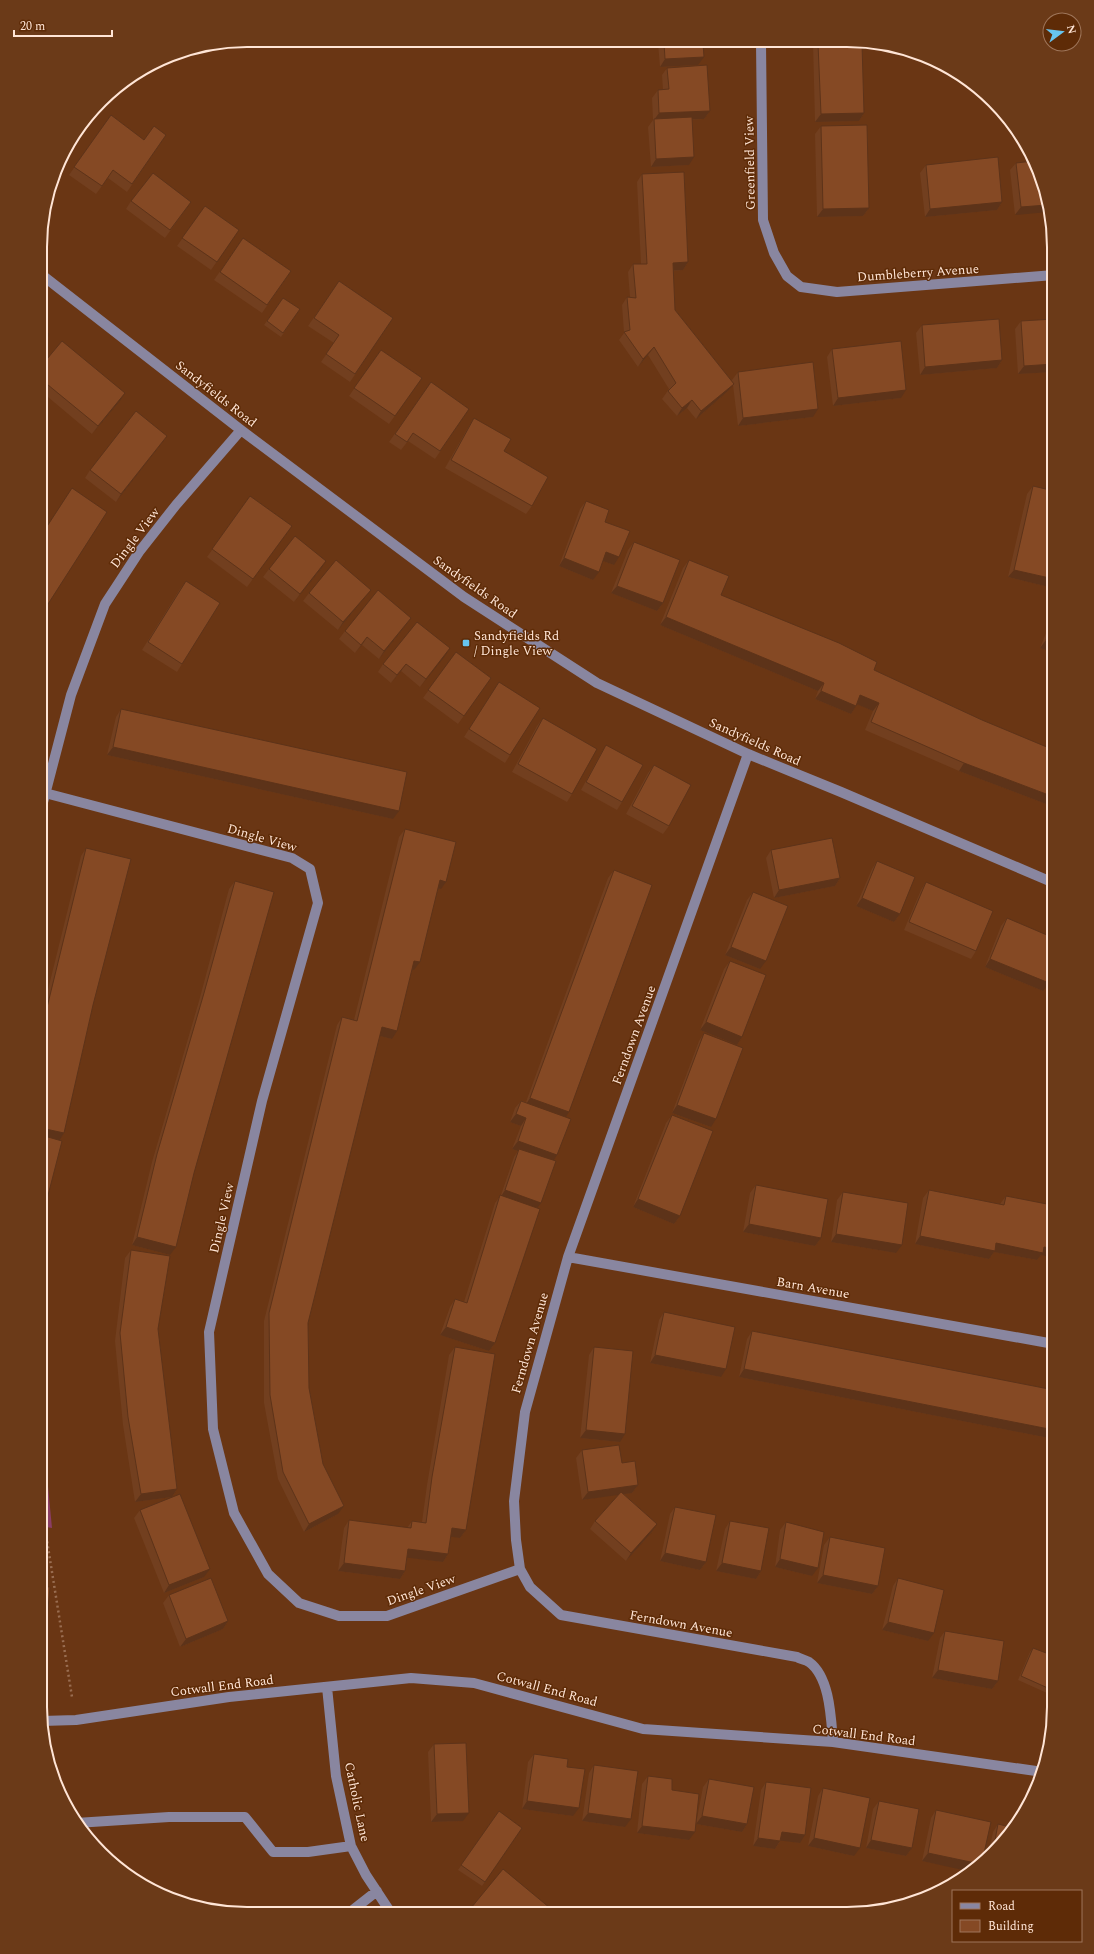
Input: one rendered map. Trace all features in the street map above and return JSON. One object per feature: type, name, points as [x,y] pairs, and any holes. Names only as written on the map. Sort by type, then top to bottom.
[{"type":"street","name":"Greenfield View","points":[[761,47],[763,220],[774,253],[787,276]]},
{"type":"street","name":"Dumbleberry Avenue","points":[[787,276],[801,287],[837,292],[1047,276]]},
{"type":"street","name":"Sandyfields Road","points":[[47,279],[242,430],[464,597],[597,683],[748,754],[1047,880]]},
{"type":"street","name":"Dingle View","points":[[47,785],[71,695],[105,604],[148,540],[242,430]]},
{"type":"street","name":"Ferndown Avenue","points":[[748,754],[568,1257],[525,1412],[514,1501],[520,1569],[530,1587],[561,1615],[797,1657],[809,1662],[821,1676],[830,1706],[833,1742]]},
{"type":"street","name":"Dingle View","points":[[47,794],[292,858],[310,869],[318,903],[262,1101],[210,1332],[215,1436],[234,1513],[268,1574],[299,1603],[339,1616],[387,1616],[520,1569]]},
{"type":"street","name":"Barn Avenue","points":[[568,1257],[1047,1343]]},
{"type":"street","name":"Cotwall End Road","points":[[47,1720],[76,1720],[229,1697],[411,1678],[474,1683],[642,1729],[833,1742],[1036,1771]]},
{"type":"street","name":"Catholic Lane","points":[[327,1687],[336,1776],[351,1846],[387,1907]]},
{"type":"street","points":[[84,1822],[169,1817],[245,1817],[273,1852],[308,1852],[351,1846]]},
{"type":"street","points":[[357,1907],[377,1891]]},
{"type":"path","points":[[47,1541],[76,1720]]},
{"type":"shaded area","points":[[47,1476],[52,1528],[47,1527]]},
{"type":"building","points":[[664,47],[703,47],[704,57],[665,59]]},
{"type":"building","points":[[818,47],[862,47],[864,113],[821,114]]},
{"type":"building","points":[[707,65],[710,111],[659,113],[658,90],[669,89],[667,68]]},
{"type":"building","points":[[111,115],[144,140],[154,126],[166,135],[132,184],[113,170],[102,186],[74,167]]},
{"type":"building","points":[[692,117],[694,157],[656,159],[654,119]]},
{"type":"building","points":[[867,125],[869,208],[823,209],[821,126]]},
{"type":"building","points":[[998,157],[1002,202],[930,209],[926,165]]},
{"type":"building","points":[[1027,162],[1032,170],[1042,205],[1021,207],[1016,163]]},
{"type":"building","points":[[684,172],[688,262],[673,263],[675,310],[734,384],[701,411],[692,400],[682,408],[668,391],[676,383],[654,347],[643,359],[624,332],[630,330],[627,297],[636,298],[633,264],[647,264],[642,174]]},
{"type":"building","points":[[153,173],[191,202],[170,230],[131,201]]},
{"type":"building","points":[[205,206],[239,230],[217,262],[182,238]]},
{"type":"building","points":[[243,238],[291,271],[267,305],[220,272]]},
{"type":"building","points":[[339,281],[393,318],[355,374],[326,354],[339,335],[314,318]]},
{"type":"building","points":[[283,298],[300,309],[283,333],[267,321]]},
{"type":"building","points":[[999,319],[1002,360],[925,367],[922,325]]},
{"type":"building","points":[[1047,319],[1047,364],[1024,366],[1021,321]]},
{"type":"building","points":[[62,341],[125,393],[98,426],[47,384],[47,359]]},
{"type":"building","points":[[901,341],[906,390],[838,398],[832,349]]},
{"type":"building","points":[[381,350],[422,378],[395,416],[354,388]]},
{"type":"building","points":[[813,362],[818,409],[743,418],[738,372]]},
{"type":"building","points":[[431,382],[469,409],[440,451],[413,433],[407,442],[395,434]]},
{"type":"building","points":[[136,411],[167,436],[121,494],[90,470]]},
{"type":"building","points":[[474,418],[511,439],[504,451],[548,477],[532,506],[451,460]]},
{"type":"building","points":[[1033,486],[1047,489],[1047,577],[1014,570]]},
{"type":"building","points":[[72,488],[107,512],[47,606],[47,526]]},
{"type":"building","points":[[250,496],[292,526],[253,579],[212,549]]},
{"type":"building","points":[[586,501],[609,510],[605,522],[630,531],[619,557],[606,552],[599,572],[564,558]]},
{"type":"building","points":[[295,536],[326,561],[300,594],[269,569]]},
{"type":"building","points":[[634,542],[680,560],[663,603],[617,586]]},
{"type":"building","points":[[336,560],[371,590],[343,622],[309,593]]},
{"type":"building","points":[[689,560],[729,576],[721,595],[839,643],[877,662],[874,670],[982,720],[1047,747],[1047,794],[964,763],[871,722],[879,703],[860,695],[856,706],[821,691],[824,683],[666,617]]},
{"type":"building","points":[[186,581],[220,603],[182,664],[148,642]]},
{"type":"building","points":[[378,590],[411,618],[384,651],[367,637],[361,645],[345,631]]},
{"type":"building","points":[[417,622],[450,648],[426,679],[406,664],[397,675],[383,664]]},
{"type":"building","points":[[456,652],[491,678],[464,716],[428,690]]},
{"type":"building","points":[[499,682],[540,708],[510,755],[469,729]]},
{"type":"building","points":[[121,709],[407,772],[399,811],[113,747]]},
{"type":"building","points":[[543,718],[597,749],[572,794],[518,764]]},
{"type":"building","points":[[606,745],[643,765],[622,802],[586,782]]},
{"type":"building","points":[[654,765],[691,785],[669,826],[632,806]]},
{"type":"building","points":[[405,829],[456,842],[446,882],[440,880],[420,962],[414,961],[397,1031],[382,1027],[308,1323],[309,1388],[323,1464],[344,1506],[309,1524],[283,1472],[270,1395],[269,1313],[342,1017],[357,1021]]},
{"type":"building","points":[[832,838],[840,878],[779,890],[771,850]]},
{"type":"building","points":[[86,848],[131,859],[93,1005],[64,1133],[47,1129],[47,1007]]},
{"type":"building","points":[[877,861],[915,877],[900,914],[862,898]]},
{"type":"building","points":[[614,870],[652,885],[569,1112],[530,1098]]},
{"type":"building","points":[[235,881],[274,892],[194,1173],[176,1247],[137,1237],[157,1154]]},
{"type":"building","points":[[926,882],[993,911],[976,951],[909,922]]},
{"type":"building","points":[[753,892],[788,906],[766,961],[731,947]]},
{"type":"building","points":[[1007,918],[1047,935],[1047,982],[990,959]]},
{"type":"building","points":[[730,961],[766,975],[742,1037],[706,1022]]},
{"type":"building","points":[[704,1033],[743,1048],[716,1119],[677,1105]]},
{"type":"building","points":[[521,1101],[571,1119],[557,1155],[518,1141],[526,1118],[516,1114]]},
{"type":"building","points":[[672,1115],[713,1131],[680,1216],[638,1199]]},
{"type":"building","points":[[47,1137],[62,1141],[47,1199]]},
{"type":"building","points":[[519,1149],[556,1161],[541,1203],[505,1190]]},
{"type":"building","points":[[756,1185],[828,1199],[821,1238],[749,1224]]},
{"type":"building","points":[[929,1190],[1004,1205],[1006,1196],[1047,1204],[1047,1248],[1044,1247],[1043,1253],[996,1243],[995,1251],[920,1236]]},
{"type":"building","points":[[843,1192],[908,1203],[902,1245],[836,1234]]},
{"type":"building","points":[[500,1195],[540,1209],[495,1343],[446,1327],[455,1299],[467,1303]]},
{"type":"building","points":[[131,1250],[170,1256],[158,1329],[177,1489],[141,1494],[128,1417],[120,1333]]},
{"type":"building","points":[[664,1312],[735,1327],[726,1369],[655,1355]]},
{"type":"building","points":[[752,1331],[1047,1389],[1047,1429],[744,1369]]},
{"type":"building","points":[[455,1347],[495,1354],[466,1530],[452,1528],[448,1554],[408,1549],[405,1571],[344,1563],[349,1520],[411,1528],[412,1521],[426,1523],[432,1477]]},
{"type":"building","points":[[594,1347],[633,1351],[625,1434],[586,1430]]},
{"type":"building","points":[[619,1445],[622,1463],[635,1461],[638,1485],[588,1492],[582,1450]]},
{"type":"building","points":[[621,1492],[657,1524],[631,1553],[595,1521]]},
{"type":"building","points":[[180,1494],[210,1569],[169,1585],[140,1510]]},
{"type":"building","points":[[675,1507],[716,1515],[706,1562],[665,1553]]},
{"type":"building","points":[[730,1521],[769,1528],[761,1571],[722,1563]]},
{"type":"building","points":[[786,1522],[824,1532],[818,1568],[780,1559]]},
{"type":"building","points":[[830,1537],[885,1548],[878,1586],[823,1575]]},
{"type":"building","points":[[211,1578],[228,1621],[186,1639],[169,1595]]},
{"type":"building","points":[[898,1578],[944,1590],[934,1633],[888,1622]]},
{"type":"building","points":[[47,1587],[50,1587],[47,1619]]},
{"type":"building","points":[[945,1631],[1004,1641],[998,1681],[938,1670]]},
{"type":"building","points":[[1033,1648],[1047,1653],[1047,1688],[1021,1676]]},
{"type":"building","points":[[466,1743],[469,1813],[437,1814],[434,1744]]},
{"type":"building","points":[[534,1754],[568,1759],[567,1767],[585,1769],[579,1808],[527,1801]]},
{"type":"building","points":[[594,1765],[638,1771],[631,1819],[588,1813]]},
{"type":"building","points":[[648,1776],[672,1779],[672,1790],[699,1794],[695,1832],[642,1826]]},
{"type":"building","points":[[709,1779],[754,1787],[747,1824],[702,1816]]},
{"type":"building","points":[[766,1782],[811,1788],[805,1835],[782,1832],[780,1841],[758,1838]]},
{"type":"building","points":[[823,1788],[870,1798],[860,1848],[814,1838]]},
{"type":"building","points":[[879,1801],[919,1809],[912,1848],[871,1840]]},
{"type":"building","points":[[936,1810],[991,1822],[984,1852],[973,1862],[928,1853]]},
{"type":"building","points":[[499,1811],[522,1828],[485,1882],[461,1865]]},
{"type":"building","points":[[998,1824],[1008,1826],[1006,1829],[995,1841]]},
{"type":"building","points":[[503,1869],[549,1907],[472,1907]]},
{"type":"place","name":"Sandyfields Rd / Dingle View","points":[[466,643]]}]
